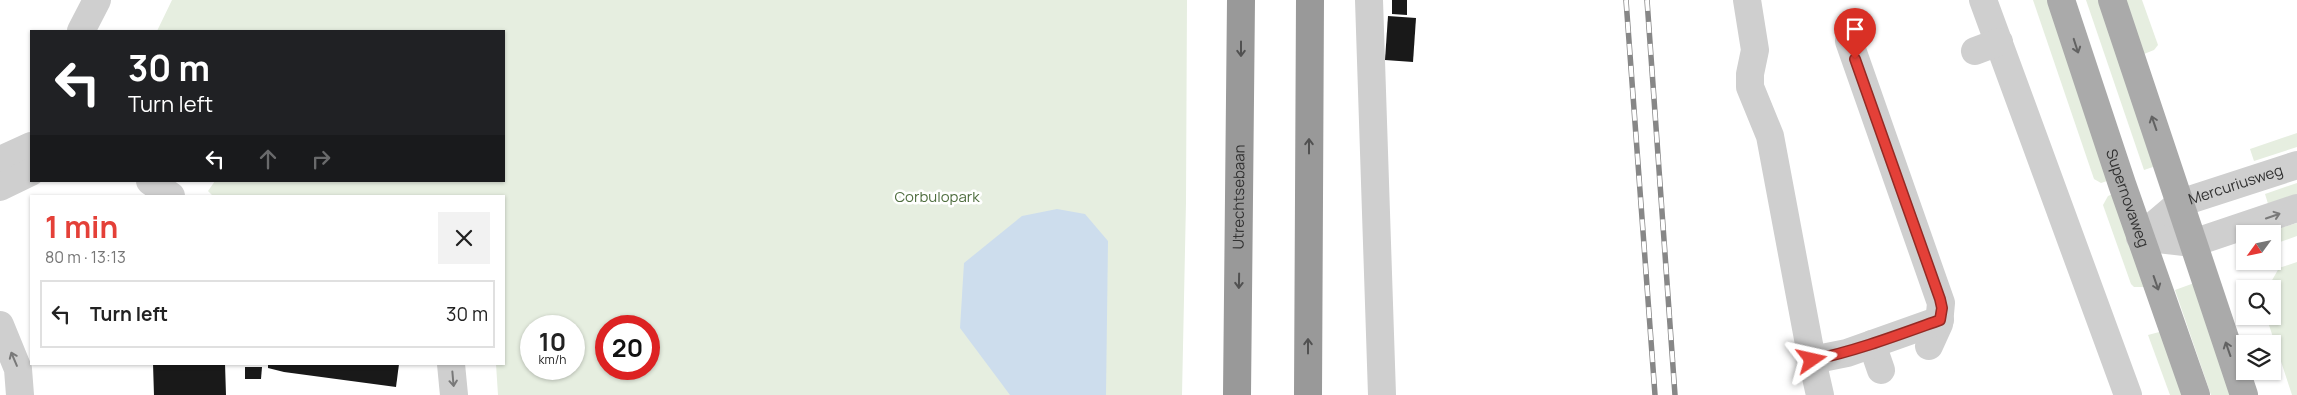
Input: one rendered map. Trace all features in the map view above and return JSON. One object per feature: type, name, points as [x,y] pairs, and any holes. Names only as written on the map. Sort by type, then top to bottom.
[{"type":"highway","name":"Utrechtsebaan","points":[[1237,395],[1241,0]]},
{"type":"highway","points":[[1308,395],[1310,0]]},
{"type":"main road","name":"Supernovaweg","points":[[2061,0],[2140,237],[2196,395]]},
{"type":"main road","points":[[2112,0],[2244,395]]},
{"type":"street","points":[[82,30],[97,0]]},
{"type":"street","points":[[1369,0],[1382,395]]},
{"type":"street","points":[[1747,0],[1755,50],[1749,80],[1750,87],[1770,136],[1820,395]]},
{"type":"street","points":[[1983,0],[1987,47],[2128,395]]},
{"type":"street","points":[[1849,41],[1940,299],[1942,308],[1940,320],[1929,346]]},
{"type":"street","points":[[0,160],[30,146]]},
{"type":"street","name":"Mercuriusweg","points":[[2140,237],[2180,203],[2297,165]]},
{"type":"street","points":[[0,187],[30,172]]},
{"type":"street","points":[[151,182],[170,195]]},
{"type":"street","points":[[2140,237],[2193,243],[2297,208]]},
{"type":"street","points":[[1812,360],[1839,355],[1940,320]]},
{"type":"street","points":[[0,325],[18,369],[20,395]]},
{"type":"street","points":[[1872,344],[1881,370]]},
{"type":"street","points":[[451,365],[454,395]]},
{"type":"green space","name":"Corbulopark","points":[[172,0],[1187,0],[1186,202],[1182,395],[498,395],[496,365],[505,365],[505,195],[212,195],[208,191],[214,182],[505,182],[505,30],[157,30]]},
{"type":"green space","points":[[2033,0],[2049,0],[2110,180],[2101,183],[2094,179]]},
{"type":"green space","points":[[2086,0],[2101,0],[2156,166],[2144,170]]},
{"type":"green space","points":[[2126,0],[2142,0],[2158,45],[2154,50],[2144,54]]},
{"type":"green space","points":[[2297,133],[2297,147],[2254,161],[2250,149]]},
{"type":"green space","points":[[2297,183],[2297,197],[2269,207],[2265,194]]},
{"type":"green space","points":[[2115,193],[2147,287],[2134,287],[2131,284],[2103,205],[2108,196]]},
{"type":"green space","points":[[2297,223],[2297,236],[2281,242],[2281,228]]},
{"type":"green space","points":[[2297,262],[2297,395],[2292,395],[2281,362],[2281,335],[2272,335],[2269,325],[2281,325],[2281,280],[2272,280],[2278,270],[2281,270],[2281,267]]},
{"type":"green space","points":[[2197,282],[2235,395],[2211,395],[2175,290]]},
{"type":"green space","points":[[2163,331],[2186,395],[2170,395],[2148,335]]},
{"type":"water","points":[[1057,209],[1085,214],[1108,241],[1106,395],[1010,395],[960,328],[964,263],[1022,216]]},
{"type":"building","points":[[1392,0],[1407,0],[1407,15],[1392,14]]},
{"type":"building","points":[[1388,16],[1416,18],[1413,62],[1385,60]]},
{"type":"building","points":[[153,365],[225,365],[226,395],[154,395]]},
{"type":"building","points":[[268,365],[399,365],[396,387],[284,372],[268,368]]},
{"type":"building","points":[[245,367],[262,367],[261,379],[245,379]]},
{"type":"railway","points":[[1626,0],[1655,395]]},
{"type":"railway","points":[[1647,0],[1675,395]]},
{"type":"route","points":[[1812,360],[1839,355],[1872,344],[1940,320],[1941,316],[1940,299],[1855,59]]}]
